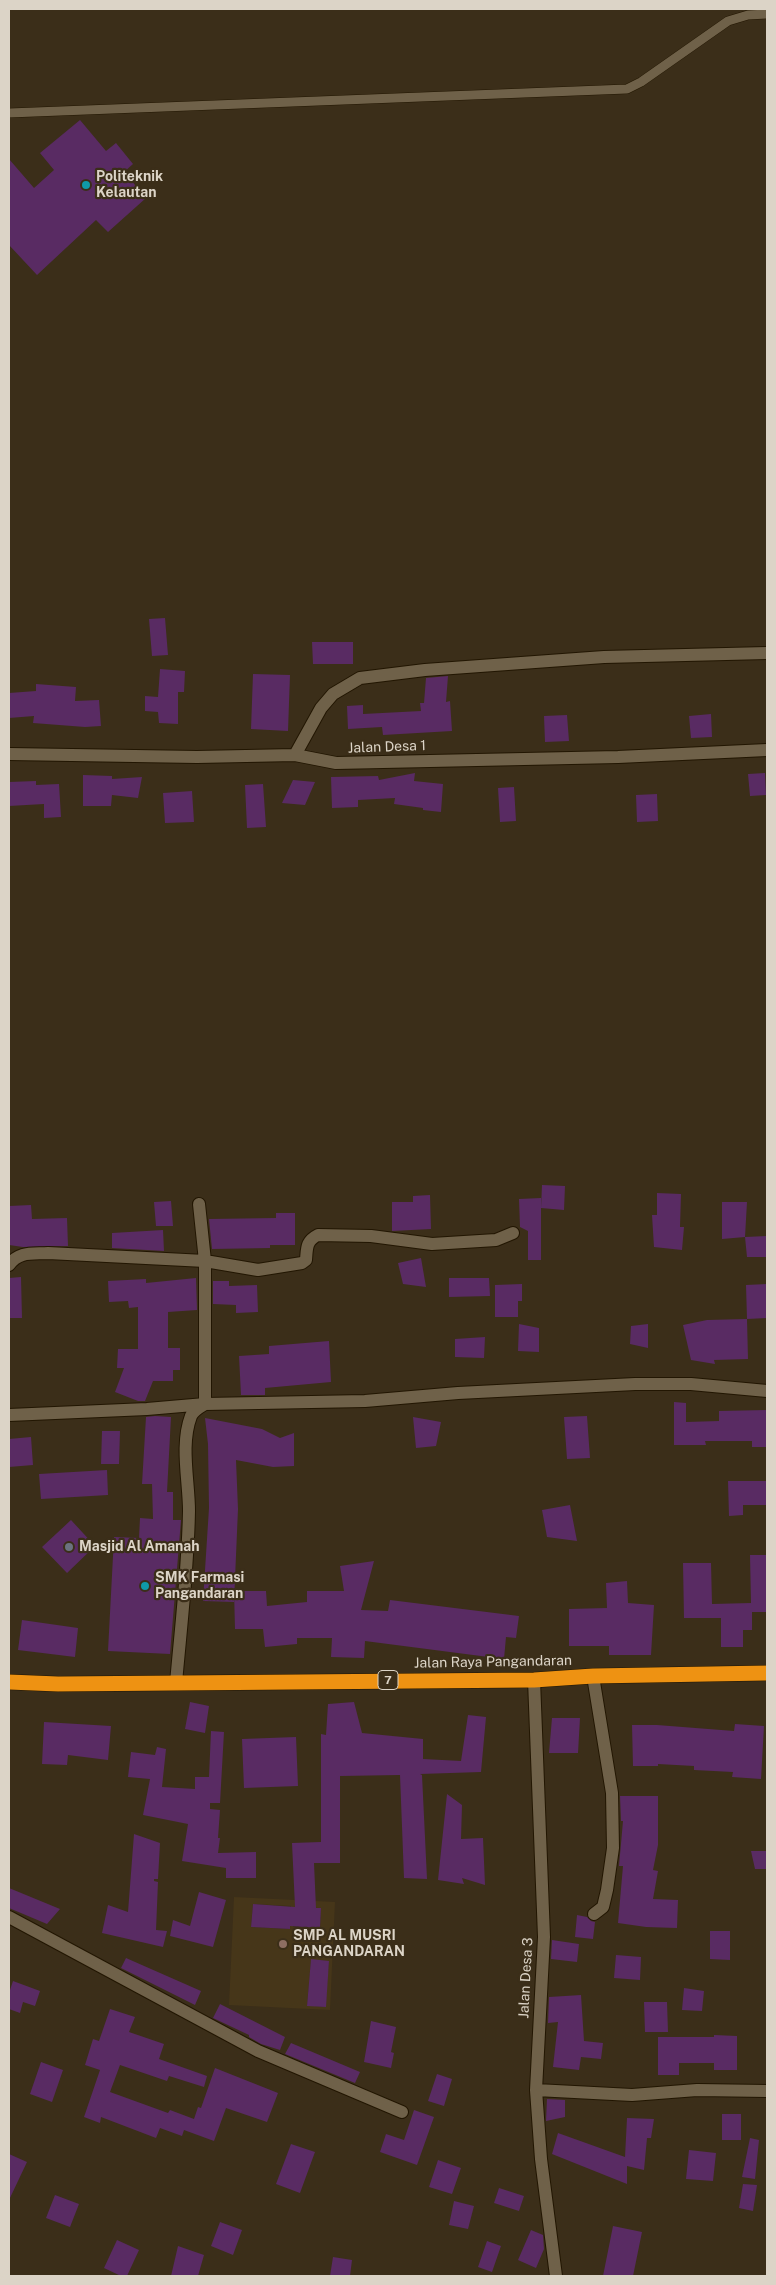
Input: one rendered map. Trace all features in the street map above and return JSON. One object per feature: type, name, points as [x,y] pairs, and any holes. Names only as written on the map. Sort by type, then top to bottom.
[{"type":"highway","name":"Jalan Raya Pangandaran","points":[[9,1682],[58,1684],[534,1680],[593,1676],[767,1673]]},
{"type":"street","points":[[295,755],[321,708],[333,694],[360,678],[425,670],[604,657],[767,653]]},
{"type":"street","name":"Jalan Desa 1","points":[[9,754],[197,757],[295,755],[336,763],[618,757],[767,750]]},
{"type":"street","points":[[199,1204],[205,1261],[205,1404]]},
{"type":"street","points":[[9,1265],[14,1258],[22,1254],[205,1261],[258,1270],[295,1265],[306,1260],[307,1244],[311,1238],[318,1235],[371,1236],[432,1244],[496,1240],[513,1233]]},
{"type":"street","points":[[9,1415],[147,1410],[205,1404],[317,1403],[458,1393],[635,1384],[691,1384],[767,1391]]},
{"type":"street","points":[[176,1683],[189,1511],[186,1462],[188,1435],[191,1416],[205,1404]]},
{"type":"street","points":[[593,1676],[612,1792],[612,1848],[607,1890],[603,1907],[594,1914]]},
{"type":"street","name":"Jalan Desa 3","points":[[534,1680],[544,1937],[536,2090],[541,2159],[556,2276]]},
{"type":"street","points":[[9,1916],[258,2051],[402,2112]]},
{"type":"street","points":[[536,2090],[632,2094],[697,2090],[767,2091]]},
{"type":"lane","points":[[9,113],[627,89],[641,82],[728,21],[748,15],[767,14]]},
{"type":"shaded area","name":"SMP AL MUSRI PANGANDARAN","points":[[234,1897],[335,1902],[330,2010],[229,2005]],"holes":[[[253,1904],[291,1906],[290,1929],[251,1927]],[[295,1907],[321,1908],[320,1928],[293,1927]],[[311,1960],[329,1961],[325,2007],[307,2005]]]},
{"type":"building","name":"Politeknik Kelautan","points":[[80,120],[106,151],[116,143],[133,164],[124,172],[146,198],[108,232],[96,220],[37,275],[9,245],[9,159],[34,188],[54,170],[40,153]]},
{"type":"building","points":[[165,618],[168,655],[152,656],[149,619]]},
{"type":"building","points":[[312,642],[353,642],[353,664],[313,664]]},
{"type":"building","points":[[160,669],[185,671],[184,692],[178,692],[178,724],[159,723],[158,712],[145,711],[145,696],[158,697]]},
{"type":"building","points":[[253,674],[290,675],[288,731],[251,729]]},
{"type":"building","points":[[448,676],[446,702],[450,701],[452,731],[383,735],[382,727],[348,729],[347,706],[363,705],[363,714],[421,711],[420,703],[424,703],[426,678]]},
{"type":"building","points":[[36,684],[76,687],[75,701],[99,700],[101,726],[85,727],[33,723],[34,716],[9,718],[9,693],[36,691]]},
{"type":"building","points":[[711,714],[712,737],[691,738],[689,716]]},
{"type":"building","points":[[567,715],[569,741],[545,742],[544,716]]},
{"type":"building","points":[[415,773],[414,781],[443,784],[441,812],[394,804],[395,798],[358,800],[358,807],[332,808],[331,777],[378,776],[379,780]]},
{"type":"building","points":[[765,773],[766,795],[750,796],[748,774]]},
{"type":"building","points":[[83,775],[112,776],[112,779],[142,777],[138,798],[112,795],[111,806],[83,806]]},
{"type":"building","points":[[293,780],[315,782],[305,805],[282,803]]},
{"type":"building","points":[[36,781],[36,785],[59,784],[61,817],[44,818],[44,804],[9,806],[9,782]]},
{"type":"building","points":[[263,784],[266,827],[247,828],[245,785]]},
{"type":"building","points":[[514,787],[516,821],[500,822],[498,788]]},
{"type":"building","points":[[192,791],[194,822],[165,823],[163,793]]},
{"type":"building","points":[[657,794],[658,821],[637,822],[636,795]]},
{"type":"building","points":[[542,1185],[565,1186],[564,1210],[541,1208]]},
{"type":"building","points":[[657,1193],[681,1194],[680,1227],[684,1227],[682,1250],[654,1247],[652,1215],[657,1215]]},
{"type":"building","points":[[430,1195],[431,1229],[392,1231],[392,1202],[413,1202],[413,1196]]},
{"type":"building","points":[[541,1198],[541,1260],[528,1260],[528,1231],[520,1227],[519,1199]]},
{"type":"building","points":[[171,1201],[173,1226],[156,1226],[154,1202]]},
{"type":"building","points":[[722,1202],[747,1202],[745,1237],[722,1239]]},
{"type":"building","points":[[31,1205],[32,1219],[67,1218],[68,1246],[23,1247],[9,1245],[9,1206]]},
{"type":"building","points":[[276,1213],[295,1213],[295,1245],[270,1245],[270,1248],[212,1249],[209,1219],[276,1218]]},
{"type":"building","points":[[163,1230],[164,1251],[112,1248],[112,1233]]},
{"type":"building","points":[[767,1236],[767,1257],[747,1257],[745,1237]]},
{"type":"building","points":[[421,1258],[426,1287],[403,1284],[398,1263]]},
{"type":"building","points":[[21,1277],[22,1318],[9,1318],[9,1278]]},
{"type":"building","points":[[196,1278],[197,1310],[168,1312],[168,1348],[180,1348],[180,1370],[173,1370],[173,1381],[153,1381],[145,1401],[138,1401],[115,1392],[124,1368],[117,1368],[118,1349],[138,1349],[138,1307],[129,1308],[128,1301],[109,1302],[108,1281],[146,1279],[146,1283]]},
{"type":"building","points":[[449,1278],[489,1278],[490,1296],[449,1297]]},
{"type":"building","points":[[213,1281],[229,1281],[229,1286],[257,1285],[258,1312],[236,1313],[236,1305],[213,1304]]},
{"type":"building","points":[[522,1284],[522,1301],[518,1301],[518,1317],[495,1317],[495,1285]]},
{"type":"building","points":[[767,1284],[767,1318],[747,1319],[746,1285]]},
{"type":"building","points":[[747,1319],[748,1359],[714,1360],[715,1364],[691,1360],[683,1325],[707,1320]]},
{"type":"building","points":[[519,1324],[539,1328],[539,1352],[518,1351]]},
{"type":"building","points":[[648,1324],[648,1348],[630,1344],[631,1326]]},
{"type":"building","points":[[485,1337],[484,1358],[455,1357],[455,1339]]},
{"type":"building","points":[[329,1341],[331,1382],[265,1388],[265,1395],[241,1395],[239,1356],[269,1354],[269,1346]]},
{"type":"building","points":[[674,1402],[686,1403],[686,1422],[719,1421],[719,1411],[767,1410],[767,1447],[752,1447],[752,1441],[705,1441],[706,1445],[674,1445]]},
{"type":"building","points":[[587,1416],[590,1458],[567,1459],[564,1417]]},
{"type":"building","name":"SMK Farmasi Pangandaran","points":[[146,1417],[171,1417],[167,1492],[173,1492],[173,1520],[181,1520],[170,1654],[108,1651],[114,1537],[139,1538],[140,1518],[153,1519],[152,1484],[142,1484]]},
{"type":"building","points":[[413,1417],[441,1422],[436,1446],[416,1448]]},
{"type":"building","points":[[205,1418],[262,1429],[280,1438],[294,1433],[294,1466],[273,1467],[236,1460],[238,1509],[234,1602],[203,1601],[209,1508],[208,1444]]},
{"type":"building","points":[[102,1431],[120,1431],[119,1464],[101,1464]]},
{"type":"building","points":[[31,1437],[33,1465],[9,1467],[9,1439]]},
{"type":"building","points":[[107,1470],[108,1495],[41,1499],[39,1474]]},
{"type":"building","points":[[728,1481],[767,1481],[767,1505],[743,1505],[743,1515],[729,1516]]},
{"type":"building","points":[[570,1505],[577,1541],[547,1537],[542,1510]]},
{"type":"building","name":"Masjid Al Amanah","points":[[71,1520],[95,1546],[67,1573],[42,1547]]},
{"type":"building","points":[[750,1555],[767,1555],[767,1612],[752,1612],[752,1630],[743,1630],[743,1647],[721,1647],[721,1618],[684,1618],[683,1563],[711,1563],[712,1604],[751,1603]]},
{"type":"building","points":[[374,1561],[361,1610],[388,1611],[390,1600],[519,1616],[516,1638],[506,1637],[504,1659],[365,1641],[364,1658],[331,1657],[332,1638],[297,1638],[297,1644],[265,1647],[263,1629],[235,1629],[234,1591],[266,1591],[267,1606],[307,1602],[307,1591],[344,1591],[340,1566]]},
{"type":"building","points":[[627,1581],[628,1603],[654,1605],[651,1655],[609,1655],[609,1646],[569,1646],[569,1609],[607,1608],[606,1583]]},
{"type":"building","points":[[22,1620],[78,1628],[75,1657],[18,1650]]},
{"type":"building","points":[[190,1702],[209,1706],[205,1733],[185,1729]]},
{"type":"building","points":[[354,1702],[362,1733],[423,1739],[423,1759],[461,1761],[468,1715],[486,1717],[481,1772],[420,1774],[422,1775],[427,1879],[404,1878],[400,1775],[340,1776],[340,1863],[314,1863],[316,1908],[321,1908],[320,1928],[290,1926],[290,1929],[251,1927],[253,1904],[295,1907],[292,1843],[321,1842],[321,1734],[326,1735],[328,1704]]},
{"type":"building","points":[[552,1718],[580,1718],[578,1753],[549,1753]]},
{"type":"building","points":[[44,1722],[111,1726],[108,1760],[68,1755],[67,1765],[42,1764]]},
{"type":"building","points":[[735,1724],[764,1726],[761,1779],[732,1777],[733,1772],[694,1770],[694,1766],[658,1764],[658,1766],[633,1766],[632,1725],[734,1731]]},
{"type":"building","points":[[211,1731],[224,1732],[220,1803],[210,1803],[210,1809],[220,1810],[218,1853],[256,1852],[256,1878],[226,1878],[226,1868],[182,1861],[188,1824],[143,1815],[150,1779],[128,1777],[131,1752],[155,1755],[157,1747],[166,1749],[162,1787],[195,1789],[195,1777],[209,1777]]},
{"type":"building","points":[[296,1737],[298,1786],[244,1788],[242,1739]]},
{"type":"building","points":[[447,1794],[462,1805],[461,1839],[483,1838],[485,1885],[462,1878],[464,1884],[438,1880]]},
{"type":"building","points":[[620,1796],[658,1796],[658,1845],[653,1870],[658,1871],[653,1899],[678,1900],[677,1928],[646,1927],[618,1923],[623,1866],[619,1866],[623,1821],[621,1821]]},
{"type":"building","points":[[134,1834],[160,1843],[158,1879],[154,1879],[154,1881],[158,1882],[156,1930],[167,1931],[163,1947],[102,1933],[108,1905],[128,1912]]},
{"type":"building","points":[[751,1851],[767,1851],[767,1869],[755,1869]]},
{"type":"building","points":[[9,1888],[60,1909],[47,1924],[9,1908]]},
{"type":"building","points":[[199,1892],[226,1900],[213,1947],[170,1936],[173,1920],[190,1926]]},
{"type":"building","points":[[577,1915],[587,1917],[595,1922],[593,1939],[575,1937]]},
{"type":"building","points":[[710,1931],[730,1931],[730,1960],[710,1959]]},
{"type":"building","points":[[552,1940],[579,1944],[577,1962],[551,1959]]},
{"type":"building","points":[[616,1955],[641,1957],[640,1980],[614,1978]]},
{"type":"building","points":[[126,1958],[201,1991],[195,2005],[121,1968]]},
{"type":"building","points":[[311,1959],[329,1961],[326,2007],[307,2006]]},
{"type":"building","points":[[13,1981],[40,1991],[35,2006],[23,2002],[20,2013],[9,2009],[9,1993]]},
{"type":"building","points":[[684,1988],[704,1991],[702,2011],[682,2010]]},
{"type":"building","points":[[581,1995],[584,2041],[603,2043],[601,2059],[581,2057],[579,2070],[553,2067],[558,2022],[548,2023],[549,1997]]},
{"type":"building","points":[[644,2002],[667,2002],[668,2032],[645,2032]]},
{"type":"building","points":[[220,2004],[285,2037],[280,2050],[261,2044],[249,2037],[249,2035],[213,2018]]},
{"type":"building","points":[[110,2009],[135,2017],[129,2032],[164,2044],[159,2059],[207,2076],[204,2087],[169,2076],[167,2081],[120,2065],[110,2092],[168,2113],[170,2110],[194,2119],[198,2107],[201,2108],[215,2068],[278,2093],[267,2122],[226,2108],[214,2141],[184,2130],[182,2136],[160,2128],[156,2138],[101,2117],[100,2123],[84,2117],[100,2070],[85,2065],[93,2039],[99,2041]]},
{"type":"building","points":[[371,2021],[396,2027],[391,2052],[394,2053],[391,2068],[364,2062]]},
{"type":"building","points":[[714,2035],[737,2036],[737,2070],[714,2070],[714,2063],[679,2063],[679,2075],[658,2075],[658,2037],[714,2037]]},
{"type":"building","points":[[291,2043],[360,2072],[355,2083],[285,2054]]},
{"type":"building","points":[[41,2062],[63,2070],[52,2102],[30,2094]]},
{"type":"building","points":[[437,2074],[452,2079],[444,2106],[428,2101]]},
{"type":"building","points":[[547,2099],[565,2100],[565,2117],[546,2121]]},
{"type":"building","points":[[414,2110],[434,2117],[417,2165],[380,2152],[386,2134],[404,2140]]},
{"type":"building","points":[[722,2114],[741,2114],[741,2140],[722,2140]]},
{"type":"building","points":[[627,2118],[654,2119],[651,2138],[647,2138],[644,2170],[627,2166],[627,2184],[552,2154],[558,2133],[625,2157]]},
{"type":"building","points":[[750,2138],[759,2140],[755,2179],[742,2177]]},
{"type":"building","points":[[291,2144],[315,2152],[300,2193],[276,2184]]},
{"type":"building","points":[[689,2150],[716,2153],[713,2181],[686,2179]]},
{"type":"building","points":[[9,2154],[27,2162],[9,2200]]},
{"type":"building","points":[[438,2160],[461,2168],[452,2194],[429,2187]]},
{"type":"building","points":[[743,2184],[757,2185],[753,2211],[739,2208]]},
{"type":"building","points":[[499,2188],[524,2196],[519,2211],[494,2203]]},
{"type":"building","points":[[55,2195],[79,2204],[70,2227],[46,2218]]},
{"type":"building","points":[[454,2201],[474,2206],[468,2229],[449,2225]]},
{"type":"building","points":[[220,2222],[242,2230],[233,2255],[211,2246]]},
{"type":"building","points":[[613,2226],[642,2232],[633,2276],[603,2276]]},
{"type":"building","points":[[531,2230],[543,2235],[544,2249],[536,2268],[518,2260]]},
{"type":"building","points":[[117,2240],[139,2250],[127,2276],[121,2276],[104,2268]]},
{"type":"building","points":[[487,2241],[501,2246],[492,2272],[478,2267]]},
{"type":"building","points":[[178,2246],[204,2255],[198,2276],[171,2276]]},
{"type":"building","points":[[333,2257],[352,2260],[350,2276],[330,2276]]},
{"type":"place","name":"Politeknik Kelautan","points":[[86,185]]},
{"type":"place","name":"Masjid Al Amanah","points":[[69,1547]]},
{"type":"place","name":"SMK Farmasi Pangandaran","points":[[145,1586]]},
{"type":"place","name":"SMP AL MUSRI PANGANDARAN","points":[[283,1944]]}]
